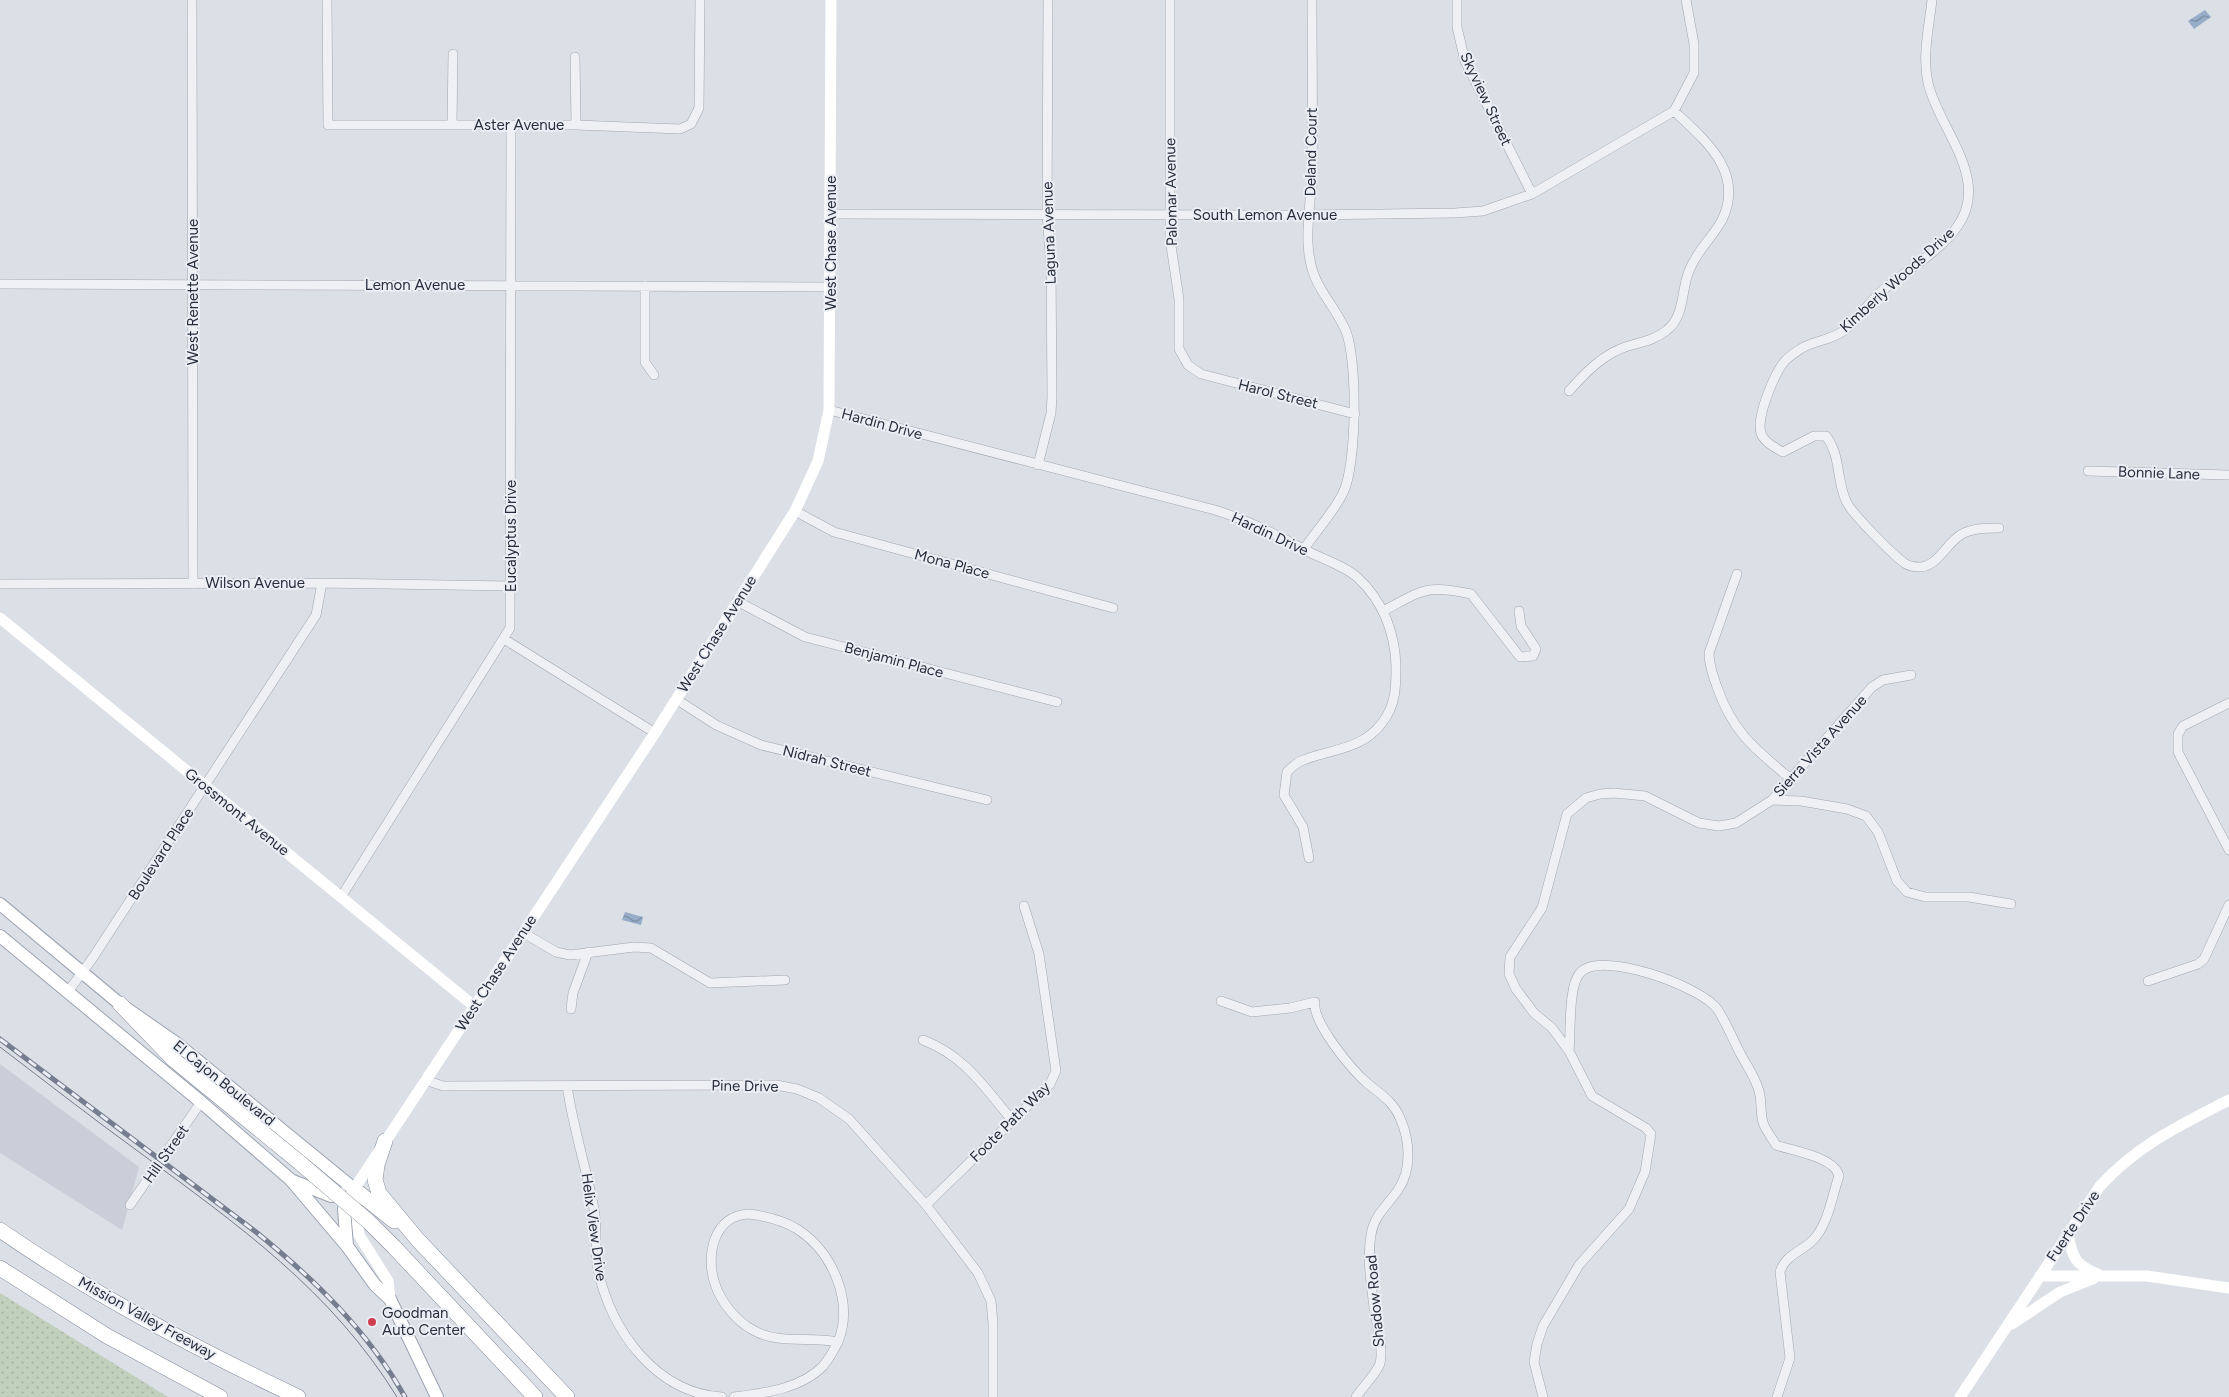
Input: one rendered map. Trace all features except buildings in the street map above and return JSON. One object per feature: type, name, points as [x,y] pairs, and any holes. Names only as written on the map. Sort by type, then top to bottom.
[{"type":"highway","points":[[120,1004],[174,1060],[369,1222],[535,1397]]},
{"type":"highway","points":[[385,1141],[377,1165],[375,1180],[378,1193],[417,1239],[567,1397]]},
{"type":"highway","points":[[354,1189],[417,1239]]},
{"type":"highway","name":"Mission Valley Freeway","points":[[0,1230],[144,1319],[298,1397]]},
{"type":"highway","points":[[0,1268],[107,1336],[220,1397]]},
{"type":"main road","name":"West Chase Avenue","points":[[354,1189],[655,733],[795,511],[818,461],[829,410],[831,0]]},
{"type":"main road","name":"Grossmont Avenue","points":[[0,618],[474,1006]]},
{"type":"main road","name":"El Cajon Boulevard","points":[[0,904],[120,1004],[176,1043],[354,1189],[359,1235],[388,1281],[390,1299],[437,1397]]},
{"type":"main road","name":"El Cajon Boulevard","points":[[0,936],[201,1102],[291,1180],[347,1246],[375,1285],[390,1299]]},
{"type":"main road","name":"Fuerte Drive","points":[[1960,1397],[2100,1186],[2118,1167],[2153,1140],[2229,1100]]},
{"type":"main road","points":[[291,1180],[331,1196],[354,1189]]},
{"type":"main road","points":[[347,1246],[344,1208],[354,1189]]},
{"type":"main road","points":[[2068,1234],[2071,1255],[2086,1270],[2105,1276]]},
{"type":"main road","points":[[2040,1276],[2170,1277],[2229,1288]]},
{"type":"main road","points":[[2005,1330],[2041,1302],[2060,1292],[2105,1276]]},
{"type":"street","name":"West Renette Avenue","points":[[192,0],[193,584]]},
{"type":"street","name":"Aster Avenue","points":[[327,0],[328,125],[576,125],[680,129],[691,124],[699,108],[700,0]]},
{"type":"street","name":"Laguna Avenue","points":[[1038,465],[1051,413],[1052,397],[1051,260],[1047,214],[1048,0]]},
{"type":"street","name":"Palomar Avenue","points":[[1170,0],[1170,239],[1179,299],[1179,348],[1188,365],[1202,374]]},
{"type":"street","name":"Deland Court","points":[[1304,549],[1343,493],[1348,478],[1355,414],[1353,366],[1346,331],[1321,292],[1312,273],[1308,242],[1312,176],[1312,0]]},
{"type":"street","name":"Skyview Street","points":[[1457,0],[1457,27],[1465,61],[1532,194]]},
{"type":"street","points":[[1569,391],[1600,359],[1628,346],[1648,342],[1668,329],[1680,310],[1688,272],[1702,245],[1722,220],[1729,190],[1723,163],[1708,142],[1674,112],[1694,73],[1694,44],[1686,0]]},
{"type":"street","name":"Kimberly Woods Drive","points":[[1932,0],[1926,68],[1928,82],[1933,102],[1967,172],[1969,191],[1965,210],[1957,228],[1919,263],[1882,291],[1846,329],[1831,338],[1803,347],[1784,362],[1773,382],[1763,408],[1760,430],[1761,435],[1767,441],[1783,452],[1814,436],[1826,436],[1835,448],[1841,487],[1847,503],[1854,513],[1907,565],[1922,567],[1936,560],[1961,534],[1976,529],[1999,528]]},
{"type":"street","points":[[452,125],[453,54]]},
{"type":"street","points":[[575,56],[576,125]]},
{"type":"street","name":"South Lemon Avenue","points":[[831,214],[1170,216],[1461,213],[1483,211],[1532,194],[1674,112]]},
{"type":"street","name":"Eucalyptus Drive","points":[[341,897],[510,628],[511,125]]},
{"type":"street","name":"Lemon Avenue","points":[[0,284],[831,286]]},
{"type":"street","points":[[645,286],[645,362],[654,374]]},
{"type":"street","name":"Harol Street","points":[[1202,374],[1355,414]]},
{"type":"street","name":"Hardin Drive","points":[[829,410],[1215,510],[1252,523],[1357,577],[1378,601],[1383,611],[1396,650],[1396,693],[1386,716],[1372,734],[1350,748],[1300,761],[1287,772],[1283,786],[1284,795],[1303,827],[1310,858]]},
{"type":"street","name":"Bonnie Lane","points":[[2088,471],[2229,475]]},
{"type":"street","name":"Mona Place","points":[[795,511],[834,532],[1113,608]]},
{"type":"street","points":[[1737,574],[1709,653],[1709,665],[1725,710],[1736,728],[1752,746],[1792,780]]},
{"type":"street","name":"Wilson Avenue","points":[[0,584],[322,583],[510,586]]},
{"type":"street","name":"Boulevard Place","points":[[67,993],[206,786],[316,615],[322,583]]},
{"type":"street","points":[[1383,611],[1426,588],[1445,588],[1471,594],[1520,657],[1528,658],[1533,656],[1536,649],[1521,626],[1520,611]]},
{"type":"street","name":"Benjamin Place","points":[[737,601],[805,637],[1057,702]]},
{"type":"street","points":[[504,639],[655,733]]},
{"type":"street","name":"Sierra Vista Avenue","points":[[1543,1397],[1534,1362],[1543,1326],[1579,1265],[1629,1209],[1646,1172],[1652,1134],[1646,1128],[1592,1096],[1570,1051],[1552,1028],[1534,1013],[1516,989],[1509,974],[1510,957],[1520,939],[1534,923],[1542,908],[1567,814],[1586,798],[1614,793],[1645,796],[1699,823],[1719,826],[1736,823],[1772,800],[1792,780],[1872,687],[1883,680],[1911,675]]},
{"type":"street","name":"Nidrah Street","points":[[676,699],[716,725],[760,745],[987,800]]},
{"type":"street","points":[[2229,703],[2183,726],[2178,734],[2178,752],[2229,850]]},
{"type":"street","points":[[1772,800],[1847,809],[1866,816],[1878,832],[1896,881],[1907,892],[1925,897],[1970,898],[2011,904]]},
{"type":"street","name":"Foote Path Way","points":[[926,1204],[1050,1084],[1056,1071],[1039,954],[1024,906]]},
{"type":"street","points":[[2148,981],[2198,964],[2204,959],[2229,906]]},
{"type":"street","points":[[522,932],[556,952],[570,955],[634,947],[650,948],[710,983],[785,980]]},
{"type":"street","points":[[571,1009],[588,952]]},
{"type":"street","points":[[1570,1051],[1574,984],[1583,970],[1598,965],[1624,968],[1674,981],[1702,994],[1718,1009],[1758,1088],[1762,1104],[1763,1124],[1776,1145],[1828,1161],[1837,1169],[1839,1176],[1821,1229],[1812,1241],[1783,1264],[1780,1272],[1790,1358],[1777,1397]]},
{"type":"street","name":"Shadow Road","points":[[1221,1001],[1252,1012],[1290,1008],[1315,1002],[1314,1009],[1319,1022],[1366,1082],[1395,1107],[1402,1121],[1408,1148],[1408,1166],[1397,1191],[1377,1215],[1371,1235],[1369,1262],[1380,1348],[1379,1365],[1356,1397]]},
{"type":"street","points":[[923,1040],[943,1048],[953,1055],[968,1069],[1012,1120]]},
{"type":"street","name":"Pine Drive","points":[[425,1080],[443,1086],[776,1085],[797,1089],[819,1098],[849,1120],[926,1204],[978,1273],[991,1301],[993,1322],[993,1397]]},
{"type":"street","name":"Helix View Drive","points":[[567,1086],[571,1112],[595,1212],[598,1268],[610,1308],[630,1342],[659,1372],[672,1382],[692,1391],[713,1397],[722,1397]]},
{"type":"street","name":"Hill Street","points":[[130,1205],[201,1102]]},
{"type":"street","points":[[734,1397],[771,1392],[802,1380],[823,1366],[838,1342],[844,1329],[845,1315],[842,1294],[829,1264],[812,1242],[796,1228],[755,1215],[738,1216],[723,1224],[717,1234],[712,1250],[713,1276],[722,1298],[739,1320],[753,1331],[767,1337],[794,1340],[822,1338],[838,1342]]},
{"type":"shaded area","points":[[0,1064],[139,1167],[122,1230],[0,1153]]},
{"type":"green space","points":[[0,1293],[168,1397],[0,1397]]},
{"type":"water","points":[[2205,10],[2211,17],[2194,29],[2188,21]]},
{"type":"water","points":[[625,912],[643,917],[641,925],[622,920]]},
{"type":"tram line","points":[[0,1047],[212,1206],[280,1262],[343,1324],[371,1359],[397,1397]]},
{"type":"railway","points":[[0,1039],[256,1232],[299,1268],[357,1328],[405,1397]]},
{"type":"place","name":"Goodman Auto Center","points":[[372,1322]]}]
